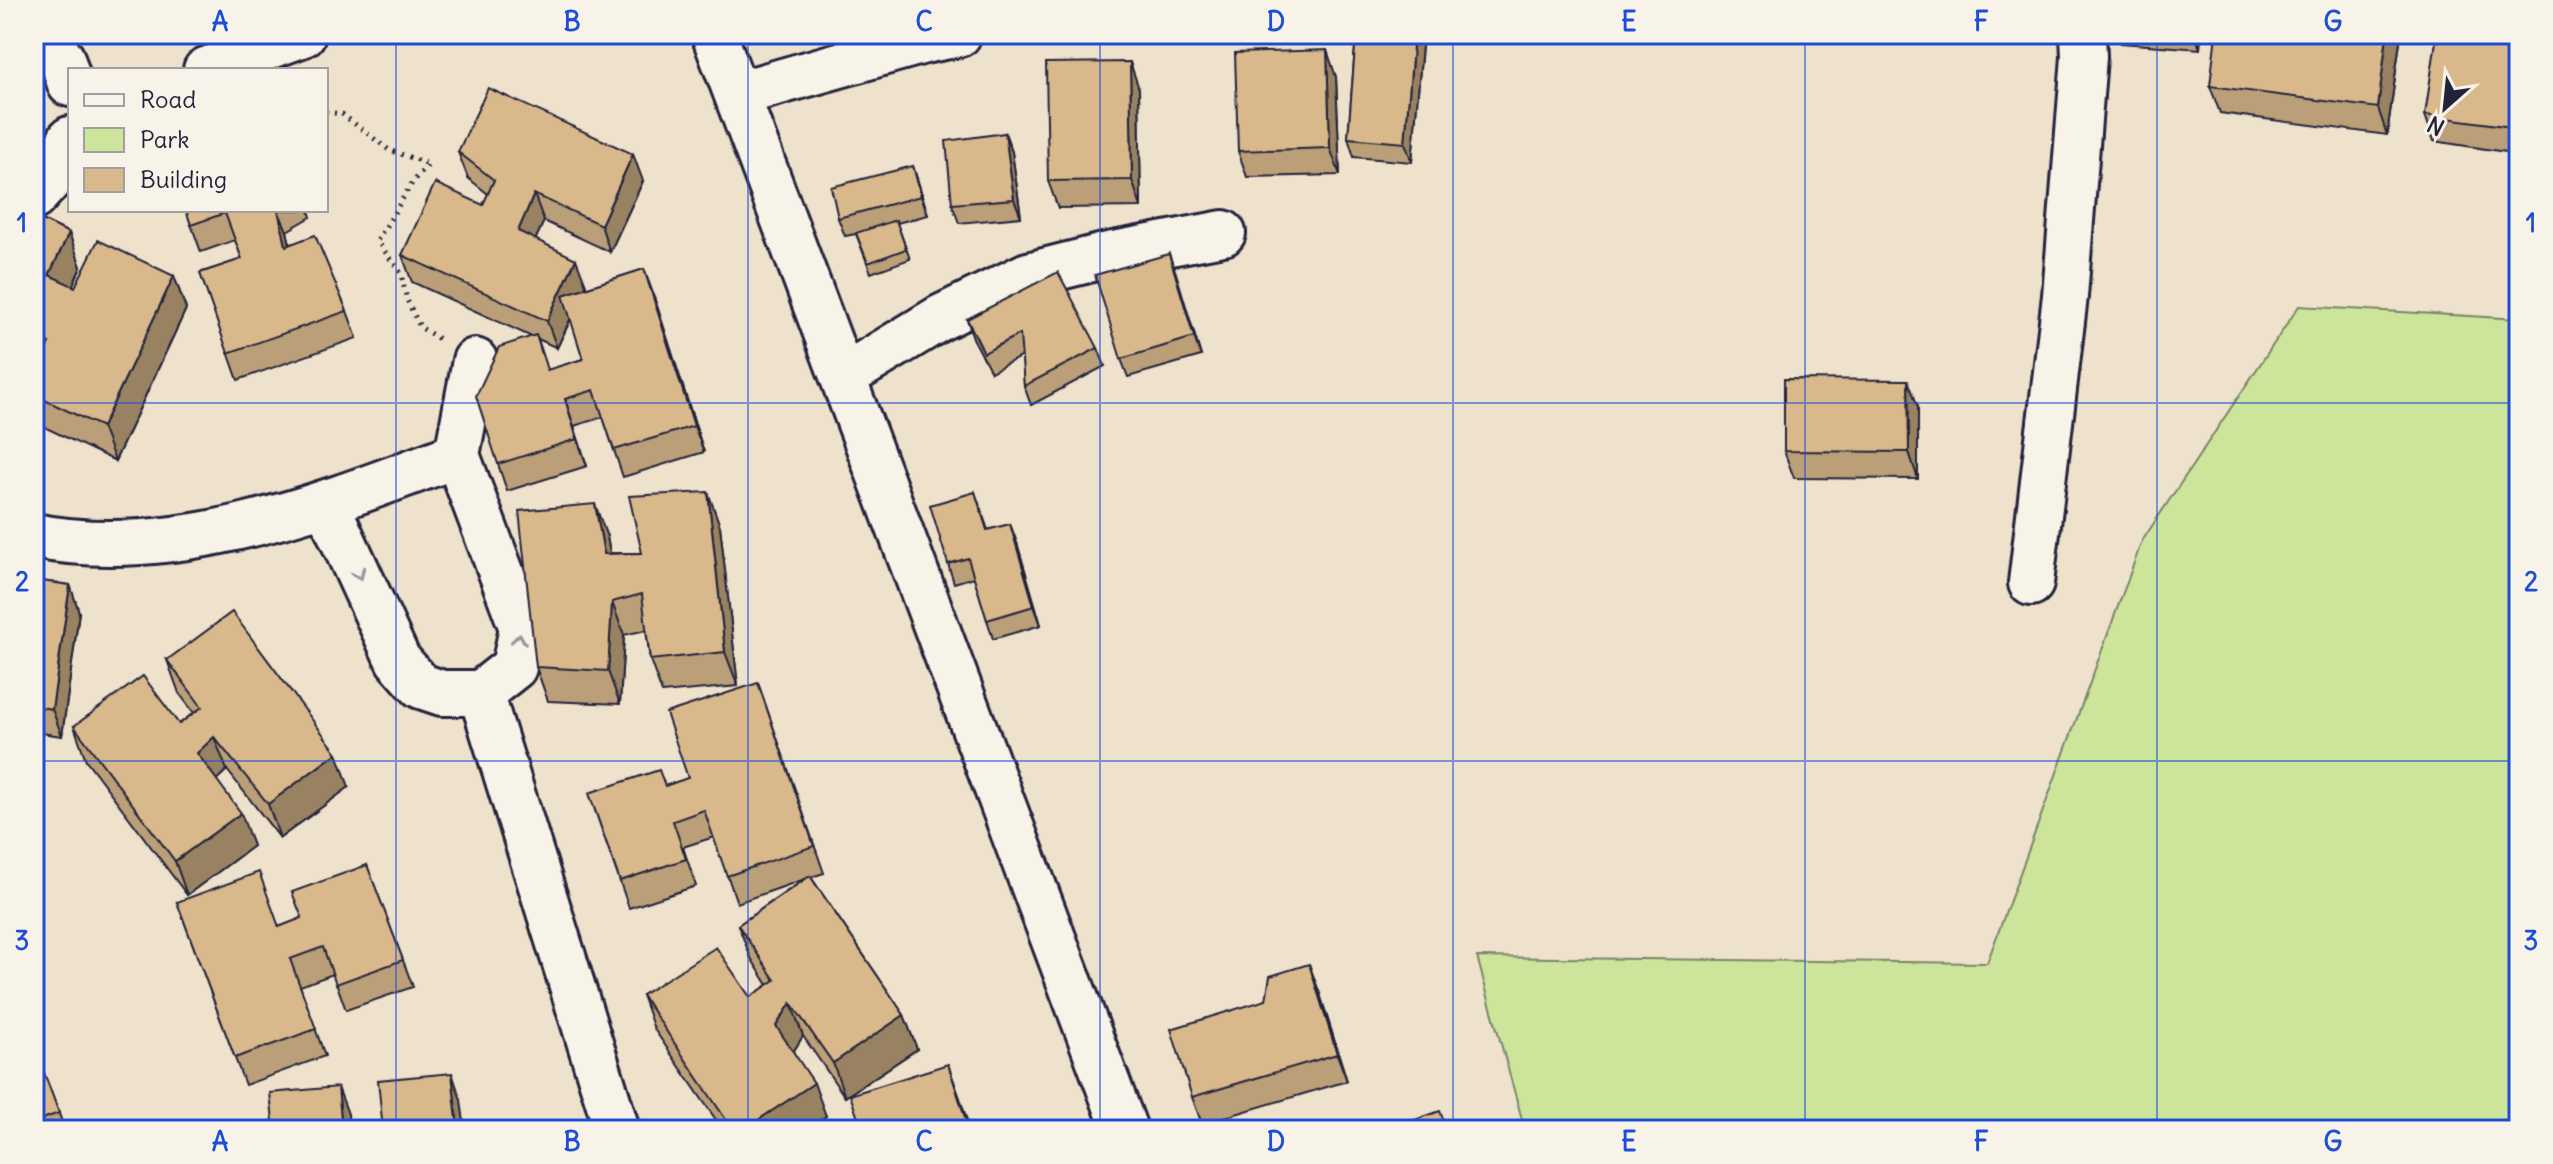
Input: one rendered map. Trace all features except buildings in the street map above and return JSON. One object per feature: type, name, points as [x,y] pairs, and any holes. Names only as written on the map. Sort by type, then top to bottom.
[{"type":"street","points":[[211,68],[303,34]]},
{"type":"street","points":[[714,34],[1125,1130]]},
{"type":"street","points":[[737,94],[959,34]]},
{"type":"street","points":[[2031,583],[2065,296],[2084,57],[2083,34]]},
{"type":"street","points":[[51,36],[68,78]]},
{"type":"street","points":[[34,197],[61,167],[68,145]]},
{"type":"street","points":[[843,377],[940,318],[1028,275],[1108,255],[1223,233]]},
{"type":"street","points":[[326,503],[398,660],[421,686],[442,693],[481,693],[514,667],[522,628],[457,455],[475,361]]},
{"type":"street","points":[[34,536],[65,542],[142,543],[223,530],[326,503],[457,455]]},
{"type":"street","points":[[481,693],[617,1130]]},
{"type":"path","points":[[328,112],[342,114],[389,150],[429,164],[414,180],[377,241],[401,273],[407,300],[420,327],[475,361]]},
{"type":"green space","points":[[2299,306],[2519,319],[2519,1130],[1525,1130],[1477,957],[1987,963],[2142,541]]}]
